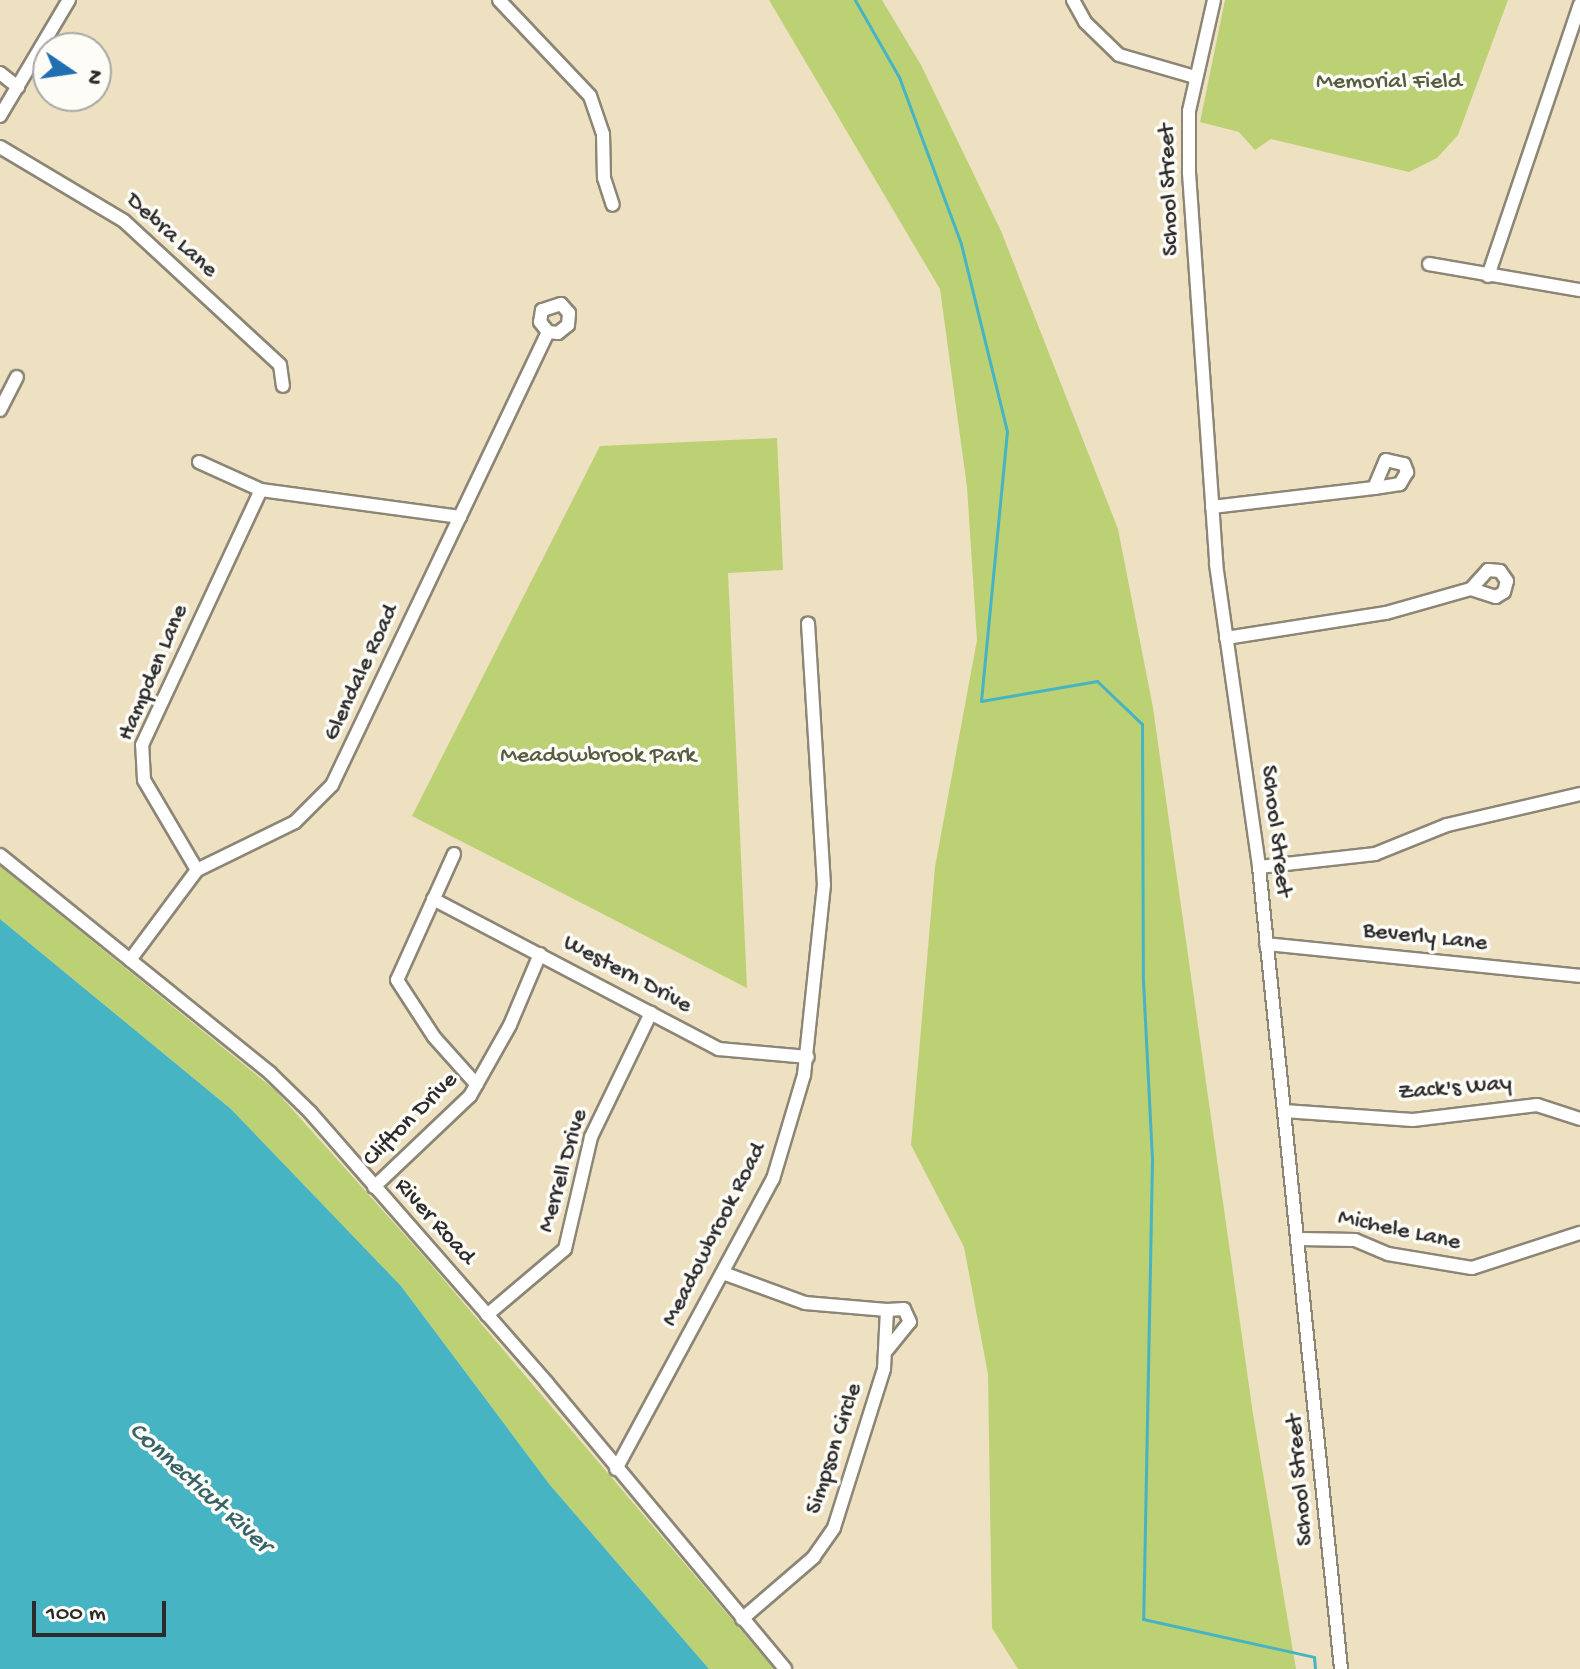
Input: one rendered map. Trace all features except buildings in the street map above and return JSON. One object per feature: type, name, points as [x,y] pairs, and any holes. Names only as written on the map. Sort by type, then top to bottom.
[{"type":"street","points":[[0,116],[69,0]]},
{"type":"street","points":[[499,0],[590,96],[603,134],[604,178],[613,205]]},
{"type":"street","points":[[1073,0],[1085,22],[1119,55],[1195,77]]},
{"type":"street","name":"School Street","points":[[1214,0],[1195,77],[1189,173],[1212,507],[1226,638],[1259,867],[1300,1239],[1341,1669]]},
{"type":"street","points":[[1488,276],[1580,4]]},
{"type":"street","points":[[0,73],[18,87]]},
{"type":"street","name":"Debra Lane","points":[[0,147],[119,216],[280,365],[283,386]]},
{"type":"street","points":[[1429,264],[1580,290]]},
{"type":"street","name":"Glendale Road","points":[[130,960],[197,870],[295,822],[324,796],[548,332]]},
{"type":"street","points":[[0,410],[5,388],[17,377]]},
{"type":"street","points":[[199,462],[261,490],[460,517]]},
{"type":"street","points":[[1212,507],[1374,488]]},
{"type":"street","name":"Hampden Lane","points":[[197,870],[147,787],[142,745],[261,490]]},
{"type":"street","points":[[1226,638],[1386,613],[1471,589]]},
{"type":"street","name":"Meadowbrook Road","points":[[616,1469],[781,1161],[808,1057],[824,865],[808,623]]},
{"type":"street","points":[[1259,867],[1368,856],[1447,825],[1580,794]]},
{"type":"street","points":[[454,854],[397,980],[434,1037],[477,1085]]},
{"type":"street","name":"River Road","points":[[0,855],[270,1073],[487,1315],[785,1669]]},
{"type":"street","name":"Western Drive","points":[[433,899],[719,1049],[808,1057]]},
{"type":"street","name":"Beverly Lane","points":[[1266,944],[1580,976]]},
{"type":"street","name":"Clifton Drive","points":[[374,1187],[477,1085],[540,954]]},
{"type":"street","name":"Merrell Drive","points":[[487,1315],[565,1249],[591,1137],[651,1013]]},
{"type":"street","name":"Zack's Way","points":[[1284,1111],[1413,1120],[1537,1105],[1580,1119]]},
{"type":"street","name":"Michele Lane","points":[[1300,1239],[1355,1240],[1388,1254],[1472,1268],[1580,1233]]},
{"type":"street","points":[[723,1273],[805,1303],[887,1310]]},
{"type":"street","name":"Simpson Circle","points":[[742,1619],[792,1579],[830,1534],[887,1350],[887,1310],[904,1309],[910,1322],[887,1350]]},
{"type":"green space","points":[[769,0],[882,0],[921,65],[1001,231],[1118,529],[1153,708],[1253,1414],[1296,1669],[1018,1669],[992,1628],[988,1374],[964,1247],[911,1145],[935,867],[977,640],[967,487],[940,289]]},
{"type":"green space","name":"Memorial Field","points":[[1225,0],[1508,0],[1458,135],[1437,158],[1409,172],[1271,139],[1255,150],[1239,132],[1200,122]]},
{"type":"green space","name":"Meadowbrook Park","points":[[777,438],[783,570],[728,573],[747,988],[412,816],[600,446]]},
{"type":"green space","points":[[0,866],[275,1090],[427,1260],[774,1669],[709,1669],[550,1485],[401,1286],[231,1109],[0,919]]},
{"type":"water","name":"Connecticut River","points":[[0,919],[231,1109],[401,1286],[550,1485],[709,1669],[0,1669]]},
{"type":"waterway","points":[[855,0],[899,77],[961,244],[1007,431],[981,701],[1097,681],[1142,724],[1143,981],[1152,1161],[1143,1619],[1314,1657],[1315,1669]]}]
